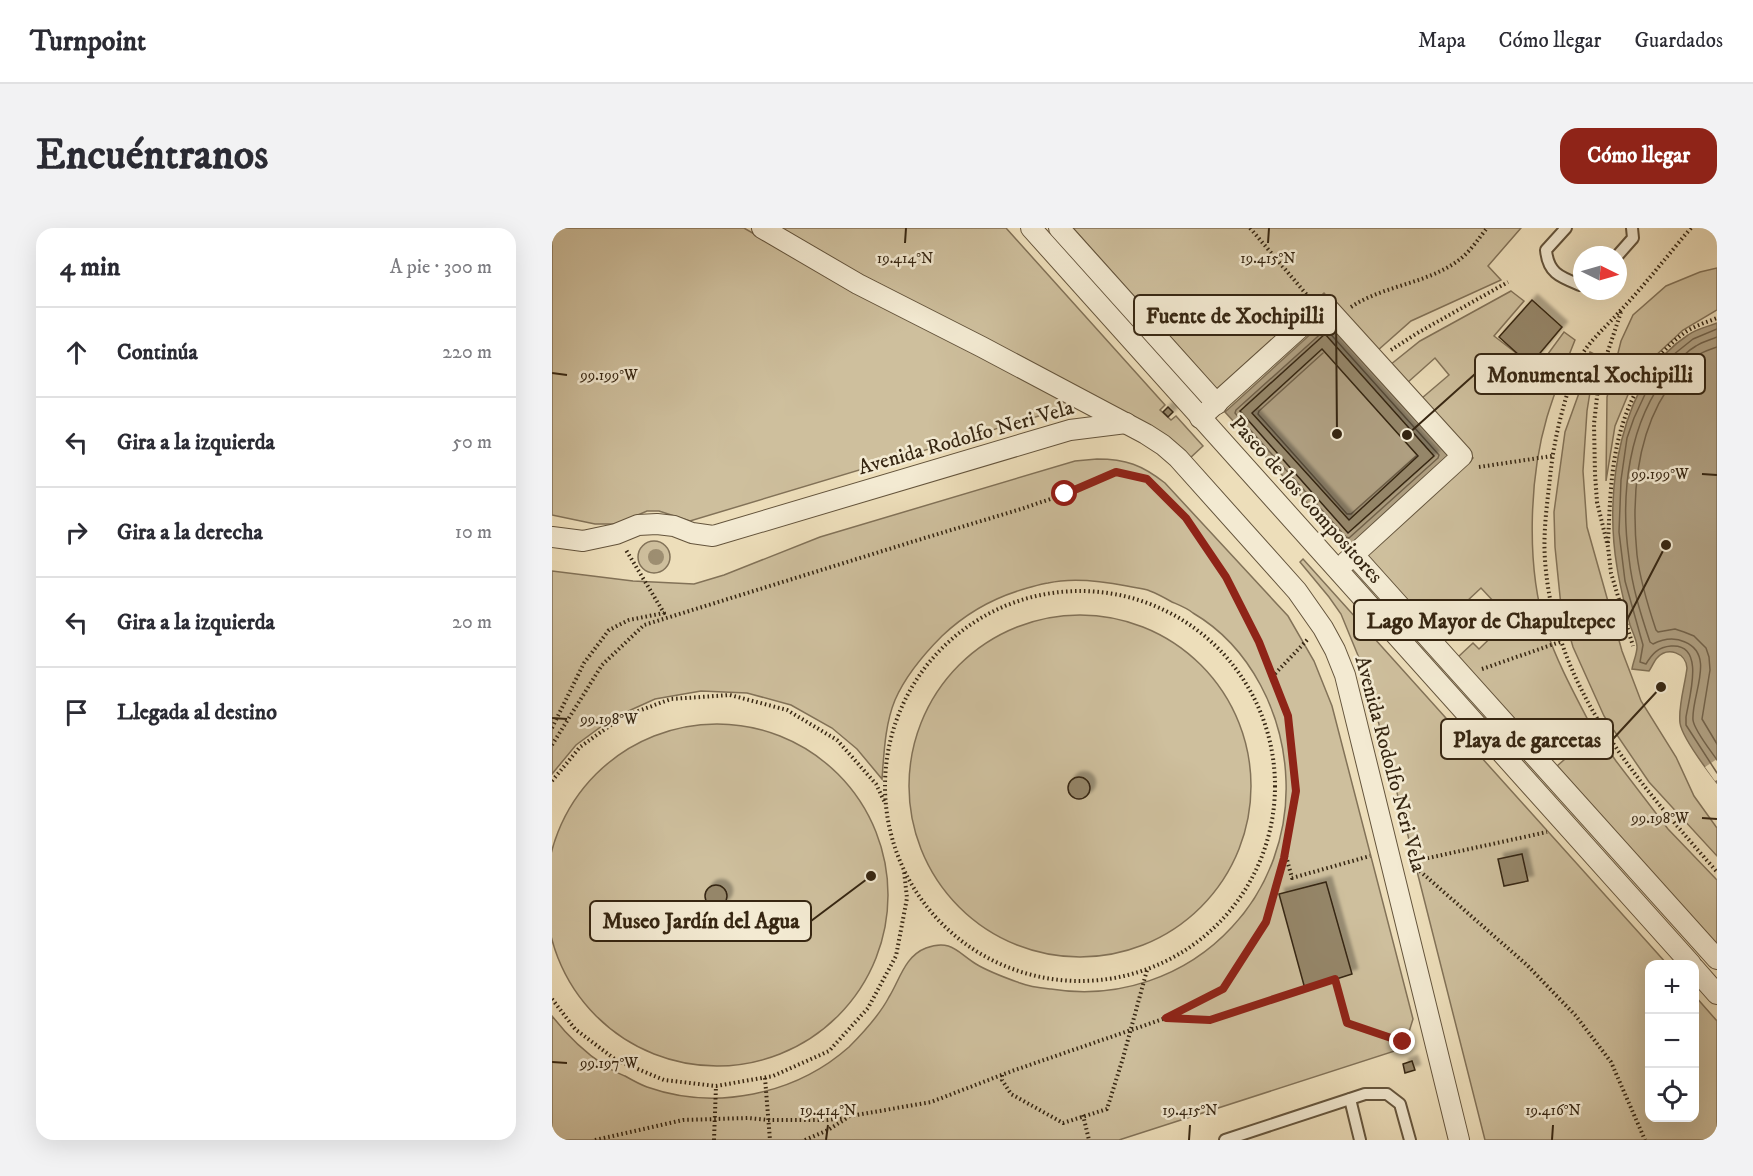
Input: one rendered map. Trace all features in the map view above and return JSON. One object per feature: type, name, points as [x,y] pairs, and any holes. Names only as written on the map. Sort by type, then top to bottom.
[{"type":"street","points":[[762,228],[858,284],[1126,423]]},
{"type":"street","name":"Paseo de los Compositores","points":[[1031,228],[1687,960]]},
{"type":"street","name":"Paseo de los Compositores","points":[[1059,228],[1216,404],[1328,313],[1375,360],[1462,456],[1354,555],[1717,959]]},
{"type":"street","points":[[1200,418],[1216,404]]},
{"type":"street","name":"Avenida Rodolfo Neri Vela","points":[[552,537],[584,541],[616,534],[638,525],[657,524],[713,536],[1070,430],[1126,423],[1146,434],[1178,458],[1297,591],[1323,628],[1335,650],[1353,703],[1459,1140]]},
{"type":"street","points":[[1337,570],[1354,555]]},
{"type":"street","points":[[1699,973],[1717,993]]},
{"type":"lane","points":[[1566,228],[1546,250],[1547,262],[1559,277],[1573,282]]},
{"type":"lane","points":[[1626,246],[1633,238],[1632,228]]},
{"type":"lane","points":[[1225,1140],[1365,1094],[1387,1094],[1400,1104],[1410,1140]]},
{"type":"lane","points":[[1350,1099],[1360,1140]]},
{"type":"path","points":[[1250,228],[1328,313],[1365,297],[1423,279],[1460,260],[1487,228]]},
{"type":"path","points":[[1690,228],[1621,311],[1591,340],[1578,362],[1557,429],[1552,456],[1545,525],[1545,560],[1560,642],[1576,679],[1600,723],[1643,785],[1717,872]]},
{"type":"path","points":[[1375,360],[1419,332],[1508,282]]},
{"type":"path","points":[[1621,311],[1603,366],[1594,424],[1597,502],[1608,547],[1611,573],[1632,646]]},
{"type":"path","points":[[1608,547],[1616,449],[1620,427],[1631,400],[1652,365],[1676,339],[1698,325],[1717,318]]},
{"type":"path","points":[[552,746],[602,665],[644,625],[1021,509],[1065,494],[1116,472],[1147,479],[1186,518],[1226,577],[1259,642],[1288,716],[1296,791],[1285,853],[1266,922],[1223,989],[1166,1018],[931,1102],[828,1120],[748,1118],[683,1120],[595,1140]]},
{"type":"path","points":[[552,728],[584,663],[609,630],[630,620],[664,613],[616,534]]},
{"type":"path","points":[[552,999],[575,1029],[616,1060],[664,1080],[716,1086],[765,1078],[829,1052],[868,1008],[896,956],[907,898],[904,868],[885,793],[891,738],[911,687],[945,644],[989,612],[1040,593],[1095,590],[1149,601],[1202,631],[1244,676],[1269,732],[1276,794],[1264,854],[1234,907],[1191,949],[1136,975],[1076,983],[1029,976],[984,957],[945,928],[915,891],[904,868]]},
{"type":"path","points":[[1272,677],[1308,638]]},
{"type":"path","points":[[1462,676],[1560,642]]},
{"type":"path","points":[[552,782],[580,747],[622,717],[671,699],[730,695],[787,710],[837,740],[876,784],[888,810]]},
{"type":"path","points":[[1546,769],[1600,723]]},
{"type":"path","points":[[1568,827],[1410,862],[1527,965],[1576,1016],[1611,1062],[1646,1140]]},
{"type":"path","points":[[1285,853],[1292,878],[1364,858]]},
{"type":"path","points":[[1002,1075],[1002,1080],[1011,1094],[1063,1123],[1107,1108],[1148,969]]},
{"type":"path","points":[[1166,1018],[1210,1020],[1335,979],[1347,1023],[1403,1042]]},
{"type":"path","points":[[765,1078],[770,1140]]},
{"type":"path","points":[[714,1140],[716,1086]]},
{"type":"path","points":[[1083,1115],[1089,1140]]},
{"type":"path","points":[[805,1140],[828,1130],[850,1116]]},
{"type":"shaded area","points":[[552,228],[744,228],[841,284],[1072,406],[690,521],[659,511],[647,511],[617,524],[595,524],[552,515]]},
{"type":"shaded area","points":[[773,228],[1006,228],[1165,405],[1160,410],[1171,420],[1176,416],[1203,446],[1190,458],[1056,377]]},
{"type":"shaded area","points":[[1073,228],[1521,228],[1488,266],[1501,280],[1411,321],[1377,351],[1324,293],[1217,389]]},
{"type":"shaded area","points":[[1717,268],[1717,310],[1683,330],[1637,373],[1615,426],[1606,481],[1607,397],[1621,341],[1633,315],[1666,286],[1700,272]]},
{"type":"shaded area","points":[[1511,291],[1524,301],[1494,336],[1537,369],[1564,332],[1575,340],[1553,398],[1541,441],[1536,467],[1532,523],[1533,551],[1535,579],[1546,629],[1590,724],[1550,760],[1458,657],[1473,643],[1479,649],[1510,619],[1481,588],[1450,617],[1452,621],[1437,634],[1367,555],[1473,458],[1422,398],[1449,375],[1435,358],[1407,383],[1390,365],[1420,341]]},
{"type":"shaded area","points":[[1590,352],[1596,355],[1587,411],[1583,471],[1587,527],[1622,651],[1641,701],[1676,757],[1694,796],[1717,828],[1717,856],[1649,782],[1604,716],[1573,647],[1561,606],[1554,512],[1565,432]]},
{"type":"shaded area","points":[[1097,459],[1133,464],[1165,483],[1288,616],[1314,661],[1332,706],[1413,1019],[1404,1048],[1119,1140],[552,1140],[552,1016],[576,1043],[597,1060],[611,1070],[647,1087],[700,1098],[727,1098],[779,1087],[804,1077],[828,1063],[866,1030],[881,1011],[908,962],[926,948],[948,946],[986,970],[1039,988],[1076,992],[1101,991],[1149,981],[1194,959],[1214,944],[1245,912],[1274,859],[1284,820],[1286,781],[1279,732],[1260,685],[1232,644],[1214,627],[1188,610],[1147,590],[1087,580],[1058,581],[1001,597],[961,620],[928,650],[899,691],[887,729],[882,779],[857,749],[832,728],[791,705],[747,693],[701,691],[655,699],[613,718],[576,745],[552,774],[552,571],[633,581],[694,584],[724,575],[820,537],[1075,461]]},
{"type":"shaded area","points":[[654,541],[665,546],[670,557],[665,568],[654,573],[643,568],[638,557],[643,546]]},
{"type":"shaded area","points":[[1303,559],[1663,960],[1645,960],[1645,1122],[1699,1122],[1699,1001],[1717,1021],[1717,1140],[1485,1140],[1366,675],[1341,614],[1300,562]]},
{"type":"shaded area","points":[[1063,615],[1097,615],[1130,622],[1161,635],[1189,654],[1212,677],[1231,705],[1244,736],[1251,769],[1251,803],[1244,836],[1231,867],[1212,895],[1189,918],[1161,937],[1130,950],[1097,957],[1063,957],[1030,950],[999,937],[971,918],[948,895],[929,867],[916,836],[909,803],[909,769],[916,736],[929,705],[948,677],[971,654],[999,635],[1030,622]]},
{"type":"shaded area","points":[[717,724],[750,727],[782,737],[812,753],[838,774],[859,800],[875,830],[885,862],[888,895],[885,928],[875,960],[859,990],[838,1016],[812,1037],[782,1053],[750,1063],[717,1066],[684,1063],[652,1053],[622,1037],[596,1016],[575,990],[559,960],[549,928],[546,895],[549,862],[559,830],[575,800],[596,774],[622,753],[652,737],[684,727]]},
{"type":"shaded area","points":[[1596,732],[1668,829],[1717,880],[1717,945],[1557,766]]},
{"type":"water","points":[[1326,320],[1449,456],[1348,548],[1225,412]]},
{"type":"water","points":[[1717,323],[1717,783],[1690,745],[1680,723],[1687,668],[1683,658],[1676,653],[1666,652],[1657,658],[1649,671],[1632,669],[1637,644],[1618,574],[1613,537],[1613,505],[1622,440],[1632,408],[1646,380],[1665,355],[1688,335]]},
{"type":"pier","points":[[1717,759],[1717,780],[1715,781],[1705,767]]},
{"type":"building","points":[[1532,300],[1562,327],[1530,365],[1499,337]]},
{"type":"building","points":[[1325,334],[1434,456],[1348,533],[1240,411]],"holes":[[[1322,349],[1418,456],[1349,520],[1252,413]]]},
{"type":"building","points":[[1168,407],[1173,412],[1168,417],[1163,412]]},
{"type":"building","points":[[1075,777],[1083,777],[1090,784],[1090,792],[1083,799],[1075,799],[1068,792],[1068,784]]},
{"type":"building","points":[[1522,854],[1528,881],[1504,886],[1498,859]]},
{"type":"building","points":[[1326,882],[1352,974],[1305,989],[1279,894]]},
{"type":"building","points":[[716,885],[724,888],[727,896],[724,904],[716,907],[708,904],[705,896],[708,888]]},
{"type":"building","points":[[1412,1061],[1415,1070],[1405,1073],[1403,1064]]},
{"type":"place","name":"Fuente de Xochipilli","points":[[1337,434]]},
{"type":"place","name":"Monumental Xochipilli","points":[[1407,435]]},
{"type":"place","name":"Lago Mayor de Chapultepec","points":[[1666,545]]},
{"type":"place","name":"Playa de garcetas","points":[[1661,687]]},
{"type":"place","name":"Museo Jardín del Agua","points":[[871,876]]},
{"type":"route","points":[[1065,494],[1116,472],[1147,479],[1186,518],[1226,577],[1259,642],[1288,716],[1296,791],[1284,858],[1266,922],[1223,989],[1166,1018],[1210,1020],[1335,979],[1347,1023],[1403,1042]]}]
